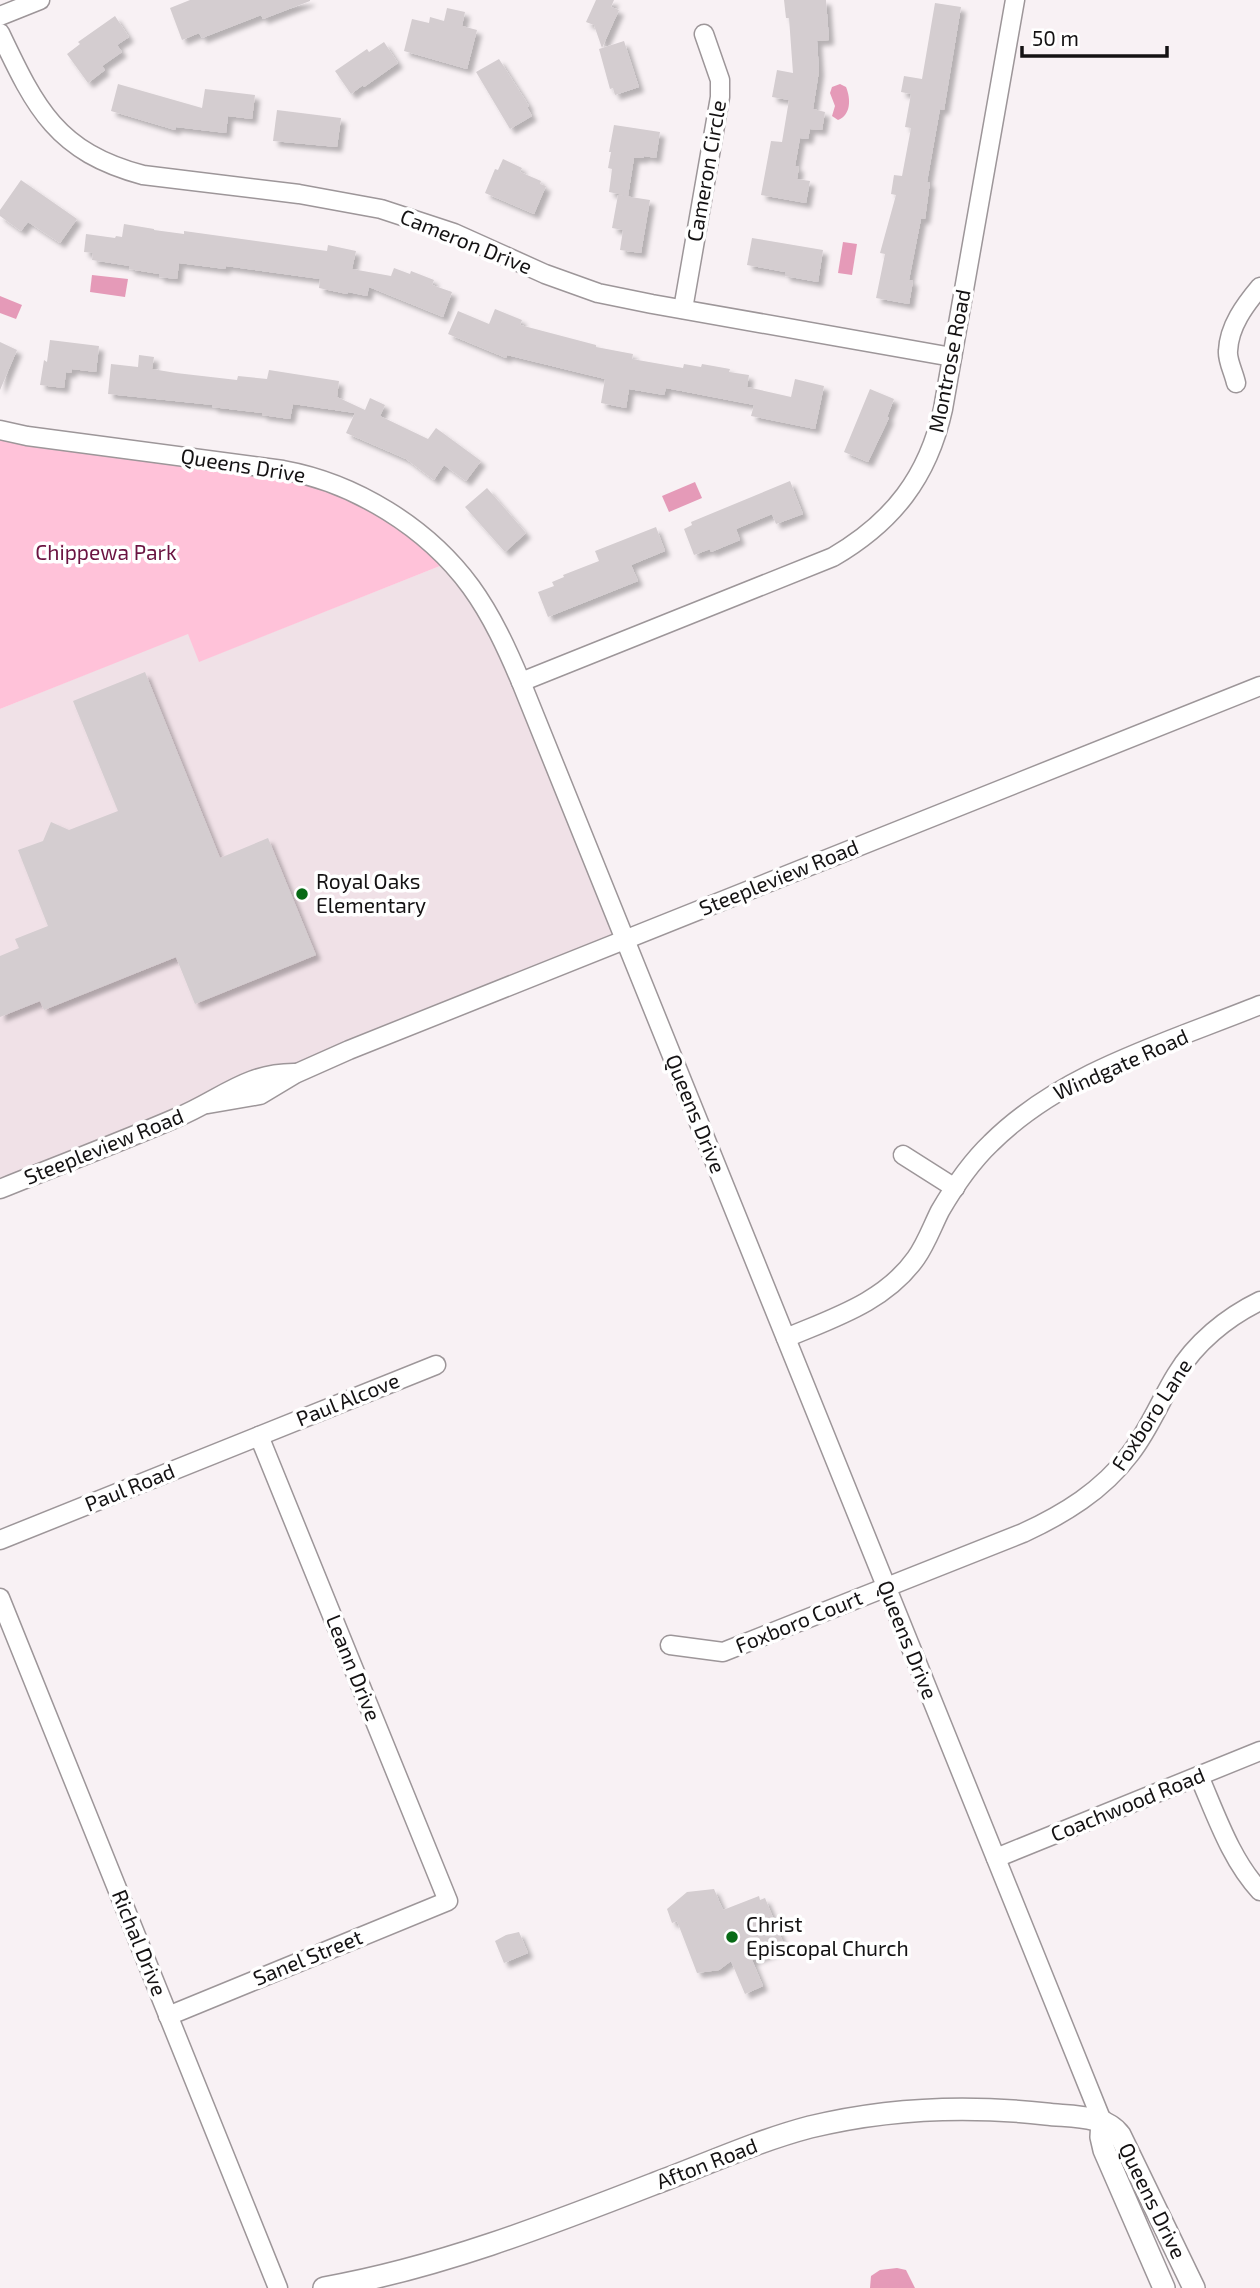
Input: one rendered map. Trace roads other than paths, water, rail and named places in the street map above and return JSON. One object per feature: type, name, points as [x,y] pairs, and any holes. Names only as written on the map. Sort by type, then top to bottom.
[{"type":"street","points":[[0,16],[40,0]]},
{"type":"street","name":"Montrose Road","points":[[521,682],[815,565],[859,541],[897,506],[926,463],[940,424],[1015,0]]},
{"type":"street","name":"Cameron Drive","points":[[0,33],[33,98],[52,124],[76,146],[110,164],[143,175],[299,194],[381,209],[454,233],[572,285],[614,297],[951,357]]},
{"type":"street","name":"Cameron Circle","points":[[683,310],[720,97],[718,73],[704,34]]},
{"type":"street","points":[[1237,383],[1227,352],[1229,343],[1234,325],[1247,302],[1260,287]]},
{"type":"street","name":"Queens Drive","points":[[0,430],[37,438],[294,472],[323,480],[367,499],[420,535],[465,578],[498,630],[996,1858],[1102,2122],[1104,2150],[1164,2288]]},
{"type":"street","name":"Steepleview Road","points":[[0,1189],[208,1104],[260,1095],[299,1072],[1260,686]]},
{"type":"street","name":"Windgate Road","points":[[786,1338],[863,1305],[900,1276],[915,1259],[955,1188],[990,1143],[1043,1100],[1096,1071],[1260,1005]]},
{"type":"street","points":[[903,1155],[955,1188]]},
{"type":"street","name":"Foxboro Lane","points":[[886,1588],[1023,1533],[1059,1516],[1089,1495],[1111,1477],[1129,1456],[1177,1373],[1195,1351],[1216,1329],[1242,1309],[1260,1301]]},
{"type":"street","name":"Paul Alcove","points":[[259,1436],[436,1365]]},
{"type":"street","name":"Paul Road","points":[[0,1540],[259,1436]]},
{"type":"street","name":"Leann Drive","points":[[259,1436],[448,1901]]},
{"type":"street","name":"Foxboro Court","points":[[670,1645],[723,1652],[886,1588]]},
{"type":"street","name":"Richal Drive","points":[[0,1598],[278,2288]]},
{"type":"street","name":"Coachwood Road","points":[[996,1858],[1260,1751]]},
{"type":"street","points":[[1199,1776],[1230,1846],[1260,1891]]},
{"type":"street","name":"Sanel Street","points":[[168,2016],[448,1901]]},
{"type":"street","name":"Afton Road","points":[[324,2288],[430,2263],[585,2210],[771,2140],[823,2124],[886,2113],[948,2108],[1015,2111],[1102,2122]]},
{"type":"street","name":"Queens Drive","points":[[1102,2122],[1114,2128],[1120,2135],[1194,2288]]},
{"type":"place","name":"Royal Oaks Elementary","points":[[302,894]]},
{"type":"place","name":"Christ Episcopal Church","points":[[732,1937]]},
{"type":"park label","name":"Chippewa Park","points":[[106,553]]}]
